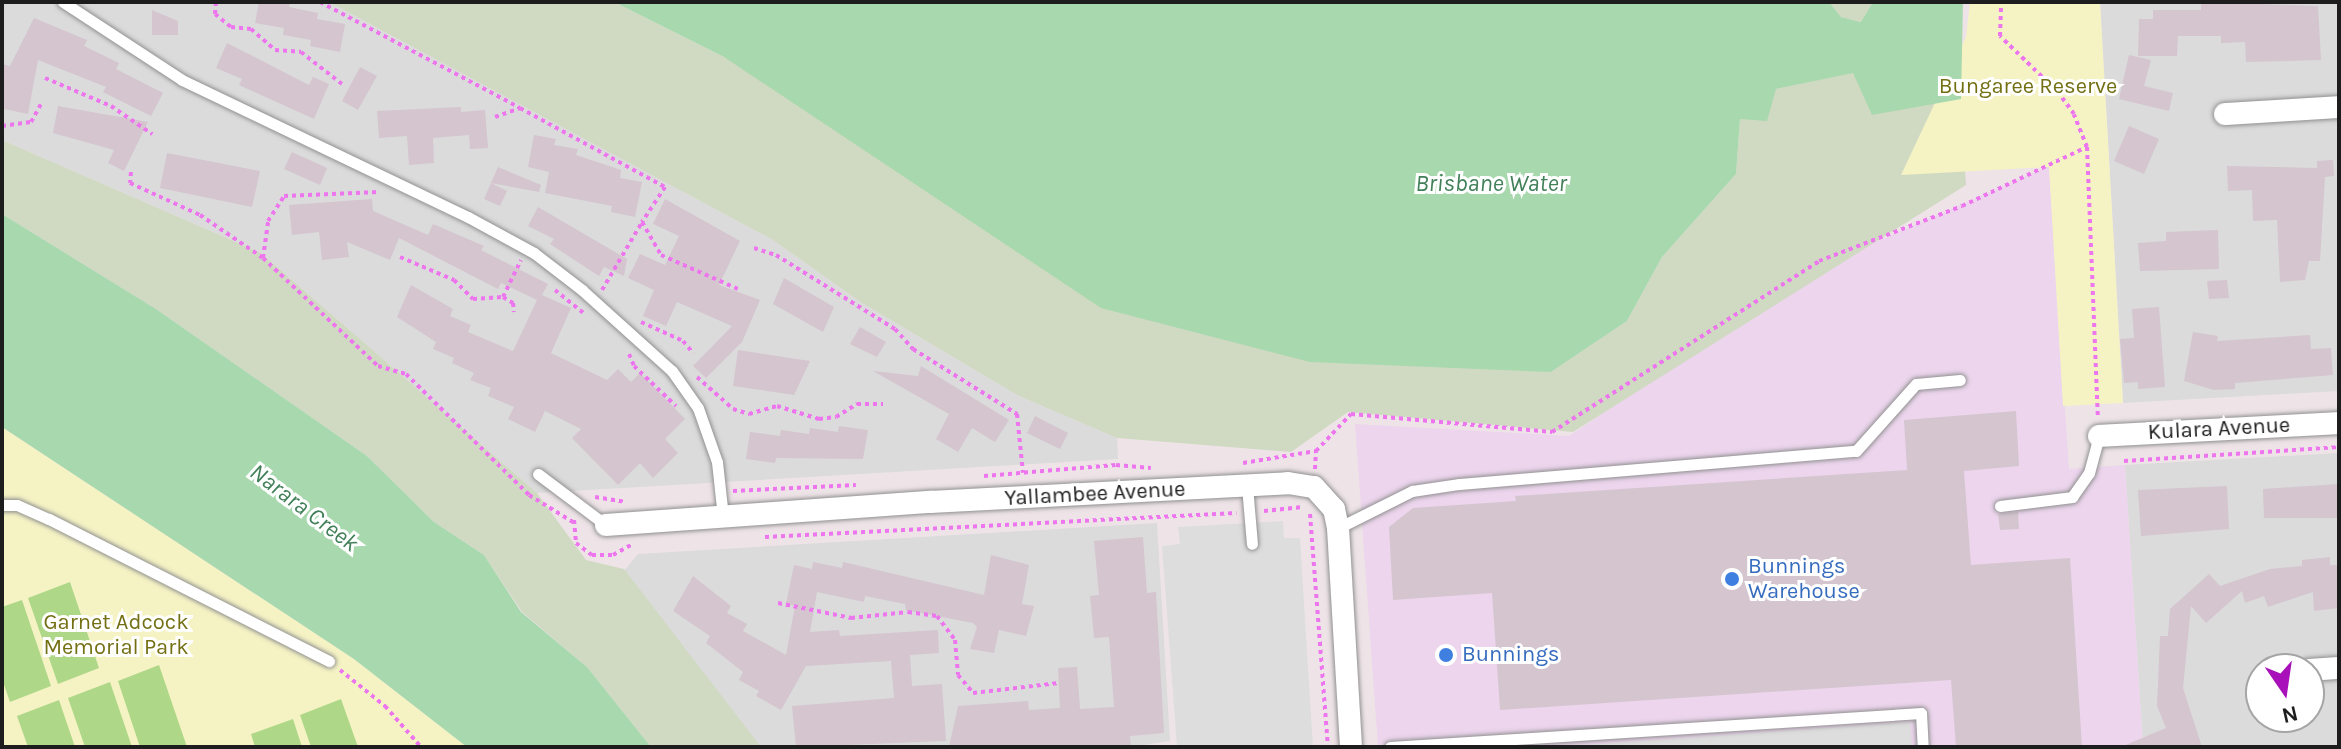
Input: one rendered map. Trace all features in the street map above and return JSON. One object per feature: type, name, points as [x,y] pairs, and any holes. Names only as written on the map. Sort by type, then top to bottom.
[{"type":"street","points":[[2225,114],[2339,107]]},
{"type":"street","name":"Kulara Avenue","points":[[2099,436],[2339,423]]},
{"type":"street","name":"Yallambee Avenue","points":[[606,525],[1247,486],[1314,487]]},
{"type":"street","points":[[1314,487],[1334,509],[1338,528],[1351,747]]},
{"type":"lane","points":[[63,2],[182,80],[524,254],[582,290],[672,371],[698,408],[717,462],[723,518]]},
{"type":"lane","points":[[1338,528],[1412,491],[1459,484],[1856,451],[1916,384],[1960,380]]},
{"type":"lane","points":[[2000,506],[2072,497],[2089,473],[2099,436]]},
{"type":"lane","points":[[538,474],[606,525]]},
{"type":"lane","points":[[1247,486],[1252,544]]},
{"type":"lane","points":[[2,505],[17,505],[49,519],[329,661]]},
{"type":"lane","points":[[1390,747],[1921,713],[1923,747]]},
{"type":"path","points":[[216,2],[215,14],[231,27],[251,29],[275,50],[301,52],[342,84]]},
{"type":"path","points":[[320,2],[665,187],[602,290]]},
{"type":"path","points":[[2001,2],[2000,36],[2059,93],[2074,114],[2087,147],[2099,436]]},
{"type":"path","points":[[45,78],[111,106],[152,134]]},
{"type":"path","points":[[2,126],[31,122],[41,104]]},
{"type":"path","points":[[495,117],[520,108]]},
{"type":"path","points":[[1233,465],[1316,451],[1351,414],[1552,432],[1819,261],[1962,206],[2087,147]]},
{"type":"path","points":[[131,172],[130,183],[200,215],[263,258],[378,366],[406,374],[529,495],[573,522]]},
{"type":"path","points":[[263,258],[268,221],[284,196],[386,191]]},
{"type":"path","points":[[642,222],[661,255],[738,289]]},
{"type":"path","points":[[754,248],[776,255],[895,329],[913,349],[1017,414],[1023,473]]},
{"type":"path","points":[[507,252],[524,254]]},
{"type":"path","points":[[524,254],[531,267]]},
{"type":"path","points":[[503,297],[524,254]]},
{"type":"path","points":[[400,257],[454,280],[473,299],[503,297],[513,303],[514,312]]},
{"type":"path","points":[[550,280],[578,311],[596,319]]},
{"type":"path","points":[[625,345],[634,366],[685,416]]},
{"type":"path","points":[[690,370],[733,409],[749,414],[777,406],[819,419],[836,417],[857,404],[883,404]]},
{"type":"path","points":[[2124,461],[2339,447]]},
{"type":"path","points":[[1314,487],[1316,451]]},
{"type":"path","points":[[978,477],[1116,465],[1154,468]]},
{"type":"path","points":[[720,492],[863,485]]},
{"type":"path","points":[[777,536],[1303,507],[1310,511],[1328,747]]},
{"type":"path","points":[[778,603],[851,618],[908,612],[937,616],[955,640],[958,675],[973,693],[1058,683]]},
{"type":"path","points":[[329,661],[385,706],[421,747]]},
{"type":"shaded area","points":[[2,2],[329,2],[773,240],[862,303],[1019,396],[1117,438],[1118,459],[537,493],[261,253],[2,140]]},
{"type":"shaded area","points":[[329,2],[614,2],[724,57],[1463,365],[1551,372],[1627,321],[1662,257],[1736,174],[1740,118],[1776,89],[1854,72],[1961,99],[1966,185],[1573,432],[1348,412],[1291,452],[1117,438],[1019,396],[862,303],[773,240]]},
{"type":"shaded area","points":[[1829,2],[1873,2],[1862,22],[1841,17]]},
{"type":"shaded area","points":[[2100,2],[2339,2],[2339,391],[2123,403]]},
{"type":"shaded area","points":[[2,140],[261,253],[537,493],[586,560],[624,569],[761,747],[651,747],[587,667],[522,612],[484,555],[434,522],[367,456],[156,309],[2,214]]},
{"type":"shaded area","points":[[2049,166],[2069,469],[2125,465],[2143,747],[1378,747],[1355,424],[1569,436],[1828,263]]},
{"type":"shaded area","points":[[2339,453],[2339,747],[2143,747],[2125,465]]},
{"type":"shaded area","points":[[1283,521],[1284,538],[1300,538],[1313,747],[1177,747],[1162,546],[1180,544],[1178,527]]},
{"type":"shaded area","points":[[1157,523],[1170,741],[1131,747],[758,747],[619,577],[638,554]]},
{"type":"shaded area","points":[[70,582],[99,668],[58,684],[28,598]]},
{"type":"shaded area","points":[[22,600],[51,686],[10,702],[2,679],[2,607]]},
{"type":"shaded area","points":[[159,665],[187,747],[140,747],[118,681]]},
{"type":"shaded area","points":[[110,682],[132,747],[85,747],[68,698]]},
{"type":"shaded area","points":[[341,699],[358,747],[311,747],[300,715]]},
{"type":"shaded area","points":[[59,700],[75,747],[28,747],[17,716]]},
{"type":"shaded area","points":[[293,719],[302,747],[255,747],[251,734]]},
{"type":"shaded area","points":[[1910,722],[1912,747],[1557,747]]},
{"type":"green space","name":"Bungaree Reserve","points":[[1970,2],[2100,2],[2123,403],[2063,406],[2049,167],[1901,175],[1966,37]]},
{"type":"green space","name":"Garnet Adcock Memorial Park","points":[[2,427],[354,659],[467,747],[2,747]]},
{"type":"water","name":"Brisbane Water","points":[[614,2],[1829,2],[1841,17],[1861,22],[1873,2],[1963,2],[1961,99],[1872,115],[1853,73],[1776,89],[1767,121],[1740,119],[1736,174],[1662,257],[1627,321],[1551,372],[1310,362],[1101,308],[724,57]]},
{"type":"water","name":"Narara Creek","points":[[2,214],[156,309],[367,456],[434,522],[484,555],[521,612],[587,667],[651,747],[467,747],[354,659],[2,427]]},
{"type":"building","points":[[259,2],[290,2],[289,7],[318,13],[317,19],[345,24],[340,52],[310,46],[311,40],[283,35],[284,28],[255,23]]},
{"type":"building","points":[[2201,2],[2318,6],[2321,60],[2246,62],[2245,42],[2221,43],[2221,36],[2178,36],[2177,56],[2138,56],[2139,19],[2153,19],[2153,10],[2201,10]]},
{"type":"building","points":[[152,10],[178,21],[178,35],[152,35]]},
{"type":"building","points":[[34,18],[87,40],[84,46],[119,63],[116,69],[163,93],[151,116],[103,92],[106,87],[38,60],[28,114],[4,109],[2,64],[10,66]]},
{"type":"building","points":[[227,43],[309,85],[313,77],[329,84],[314,119],[239,85],[242,79],[216,68]]},
{"type":"building","points":[[2129,55],[2151,60],[2144,86],[2173,93],[2169,111],[2119,99]]},
{"type":"building","points":[[360,67],[377,76],[358,110],[342,101]]},
{"type":"building","points":[[58,106],[148,122],[124,171],[108,163],[114,150],[53,133]]},
{"type":"building","points":[[461,107],[461,112],[485,110],[488,148],[470,149],[469,135],[433,138],[434,163],[409,165],[407,136],[379,138],[377,111]]},
{"type":"building","points":[[2129,126],[2159,139],[2144,174],[2114,161]]},
{"type":"building","points":[[534,135],[556,139],[554,145],[578,149],[576,155],[621,170],[620,178],[642,182],[635,217],[611,212],[612,206],[545,193],[549,172],[528,167]]},
{"type":"building","points":[[292,152],[327,168],[320,185],[284,169]]},
{"type":"building","points":[[167,153],[260,171],[252,207],[160,188]]},
{"type":"building","points":[[2333,160],[2334,176],[2325,177],[2320,261],[2309,261],[2305,280],[2280,282],[2277,220],[2253,221],[2252,190],[2228,191],[2227,166],[2317,168],[2317,161]]},
{"type":"building","points":[[498,167],[541,185],[539,192],[491,183]]},
{"type":"building","points":[[491,183],[507,191],[500,206],[484,199]]},
{"type":"building","points":[[372,199],[373,211],[428,235],[433,224],[484,246],[481,250],[548,284],[542,295],[571,308],[551,353],[607,380],[618,369],[631,382],[640,373],[685,419],[665,439],[678,453],[653,478],[640,463],[618,485],[572,438],[581,429],[545,411],[535,432],[508,419],[514,407],[488,396],[491,388],[470,380],[474,373],[452,363],[454,358],[433,349],[436,342],[397,317],[411,285],[453,309],[450,316],[471,325],[468,332],[513,351],[537,300],[501,283],[498,289],[399,238],[390,260],[347,242],[349,257],[322,260],[319,232],[292,235],[289,205]]},
{"type":"building","points":[[665,199],[740,241],[719,285],[760,300],[742,342],[706,378],[693,366],[732,326],[677,302],[666,326],[643,316],[654,290],[628,278],[640,254],[665,265],[679,236],[653,224]]},
{"type":"building","points":[[538,207],[627,259],[624,276],[604,267],[599,276],[550,244],[554,239],[528,226]]},
{"type":"building","points":[[2218,230],[2219,269],[2140,271],[2138,243],[2166,241],[2166,232]]},
{"type":"building","points":[[784,278],[834,307],[823,332],[773,304]]},
{"type":"building","points":[[2227,280],[2229,298],[2209,299],[2207,281]]},
{"type":"building","points":[[2159,307],[2165,387],[2138,389],[2138,382],[2124,383],[2120,339],[2134,338],[2132,309]]},
{"type":"building","points":[[860,327],[886,342],[877,357],[850,344]]},
{"type":"building","points":[[2193,332],[2218,336],[2217,341],[2310,335],[2311,349],[2331,348],[2333,375],[2235,383],[2235,389],[2214,390],[2184,381]]},
{"type":"building","points":[[738,350],[810,361],[794,395],[733,386]]},
{"type":"building","points":[[921,366],[1009,420],[995,442],[972,428],[958,452],[936,439],[949,414],[873,371],[918,376]]},
{"type":"building","name":"Bunnings Warehouse","points":[[2016,411],[2019,466],[1964,471],[1971,565],[2070,558],[2082,747],[1956,747],[1951,680],[1500,710],[1492,593],[1393,600],[1389,527],[1413,508],[1516,501],[1515,496],[1907,470],[1904,420]]},
{"type":"building","points":[[1035,416],[1068,433],[1060,449],[1027,433]]},
{"type":"building","points":[[839,426],[868,430],[863,459],[776,458],[775,463],[746,459],[750,432],[780,436],[781,430],[809,434],[810,428],[838,432]]},
{"type":"building","points":[[2339,484],[2339,518],[2264,518],[2263,489]]},
{"type":"building","points":[[2227,486],[2229,529],[2141,536],[2138,490]]},
{"type":"building","points":[[2018,512],[2019,529],[2000,530],[1998,514]]},
{"type":"building","points":[[1143,537],[1147,593],[1156,592],[1164,733],[1130,736],[1131,747],[949,747],[958,706],[1028,701],[1029,710],[1060,708],[1058,668],[1077,667],[1080,709],[1114,707],[1109,637],[1094,638],[1090,596],[1099,595],[1094,541]]},
{"type":"building","points":[[991,555],[1029,565],[1022,604],[1034,606],[1026,636],[999,630],[994,653],[970,649],[977,627],[973,623],[906,610],[905,604],[865,596],[864,602],[817,592],[810,632],[839,630],[840,636],[938,630],[939,653],[910,655],[912,686],[942,684],[946,741],[796,747],[792,706],[894,698],[891,661],[806,666],[781,710],[756,696],[759,691],[739,680],[743,672],[706,643],[710,636],[673,611],[693,576],[731,606],[727,613],[747,624],[743,631],[786,655],[795,606],[786,604],[794,565],[812,569],[813,562],[842,568],[843,562],[984,595]]},
{"type":"building","points":[[2330,557],[2330,565],[2339,565],[2339,608],[2314,611],[2313,592],[2268,607],[2264,596],[2245,603],[2242,591],[2206,623],[2191,606],[2183,688],[2202,747],[2121,747],[2166,728],[2157,706],[2160,636],[2168,636],[2170,609],[2209,574],[2220,586],[2270,569],[2302,566],[2302,560]]},
{"type":"place","name":"Bunnings Warehouse","points":[[1732,579]]},
{"type":"place","name":"Bunnings","points":[[1446,655]]}]
